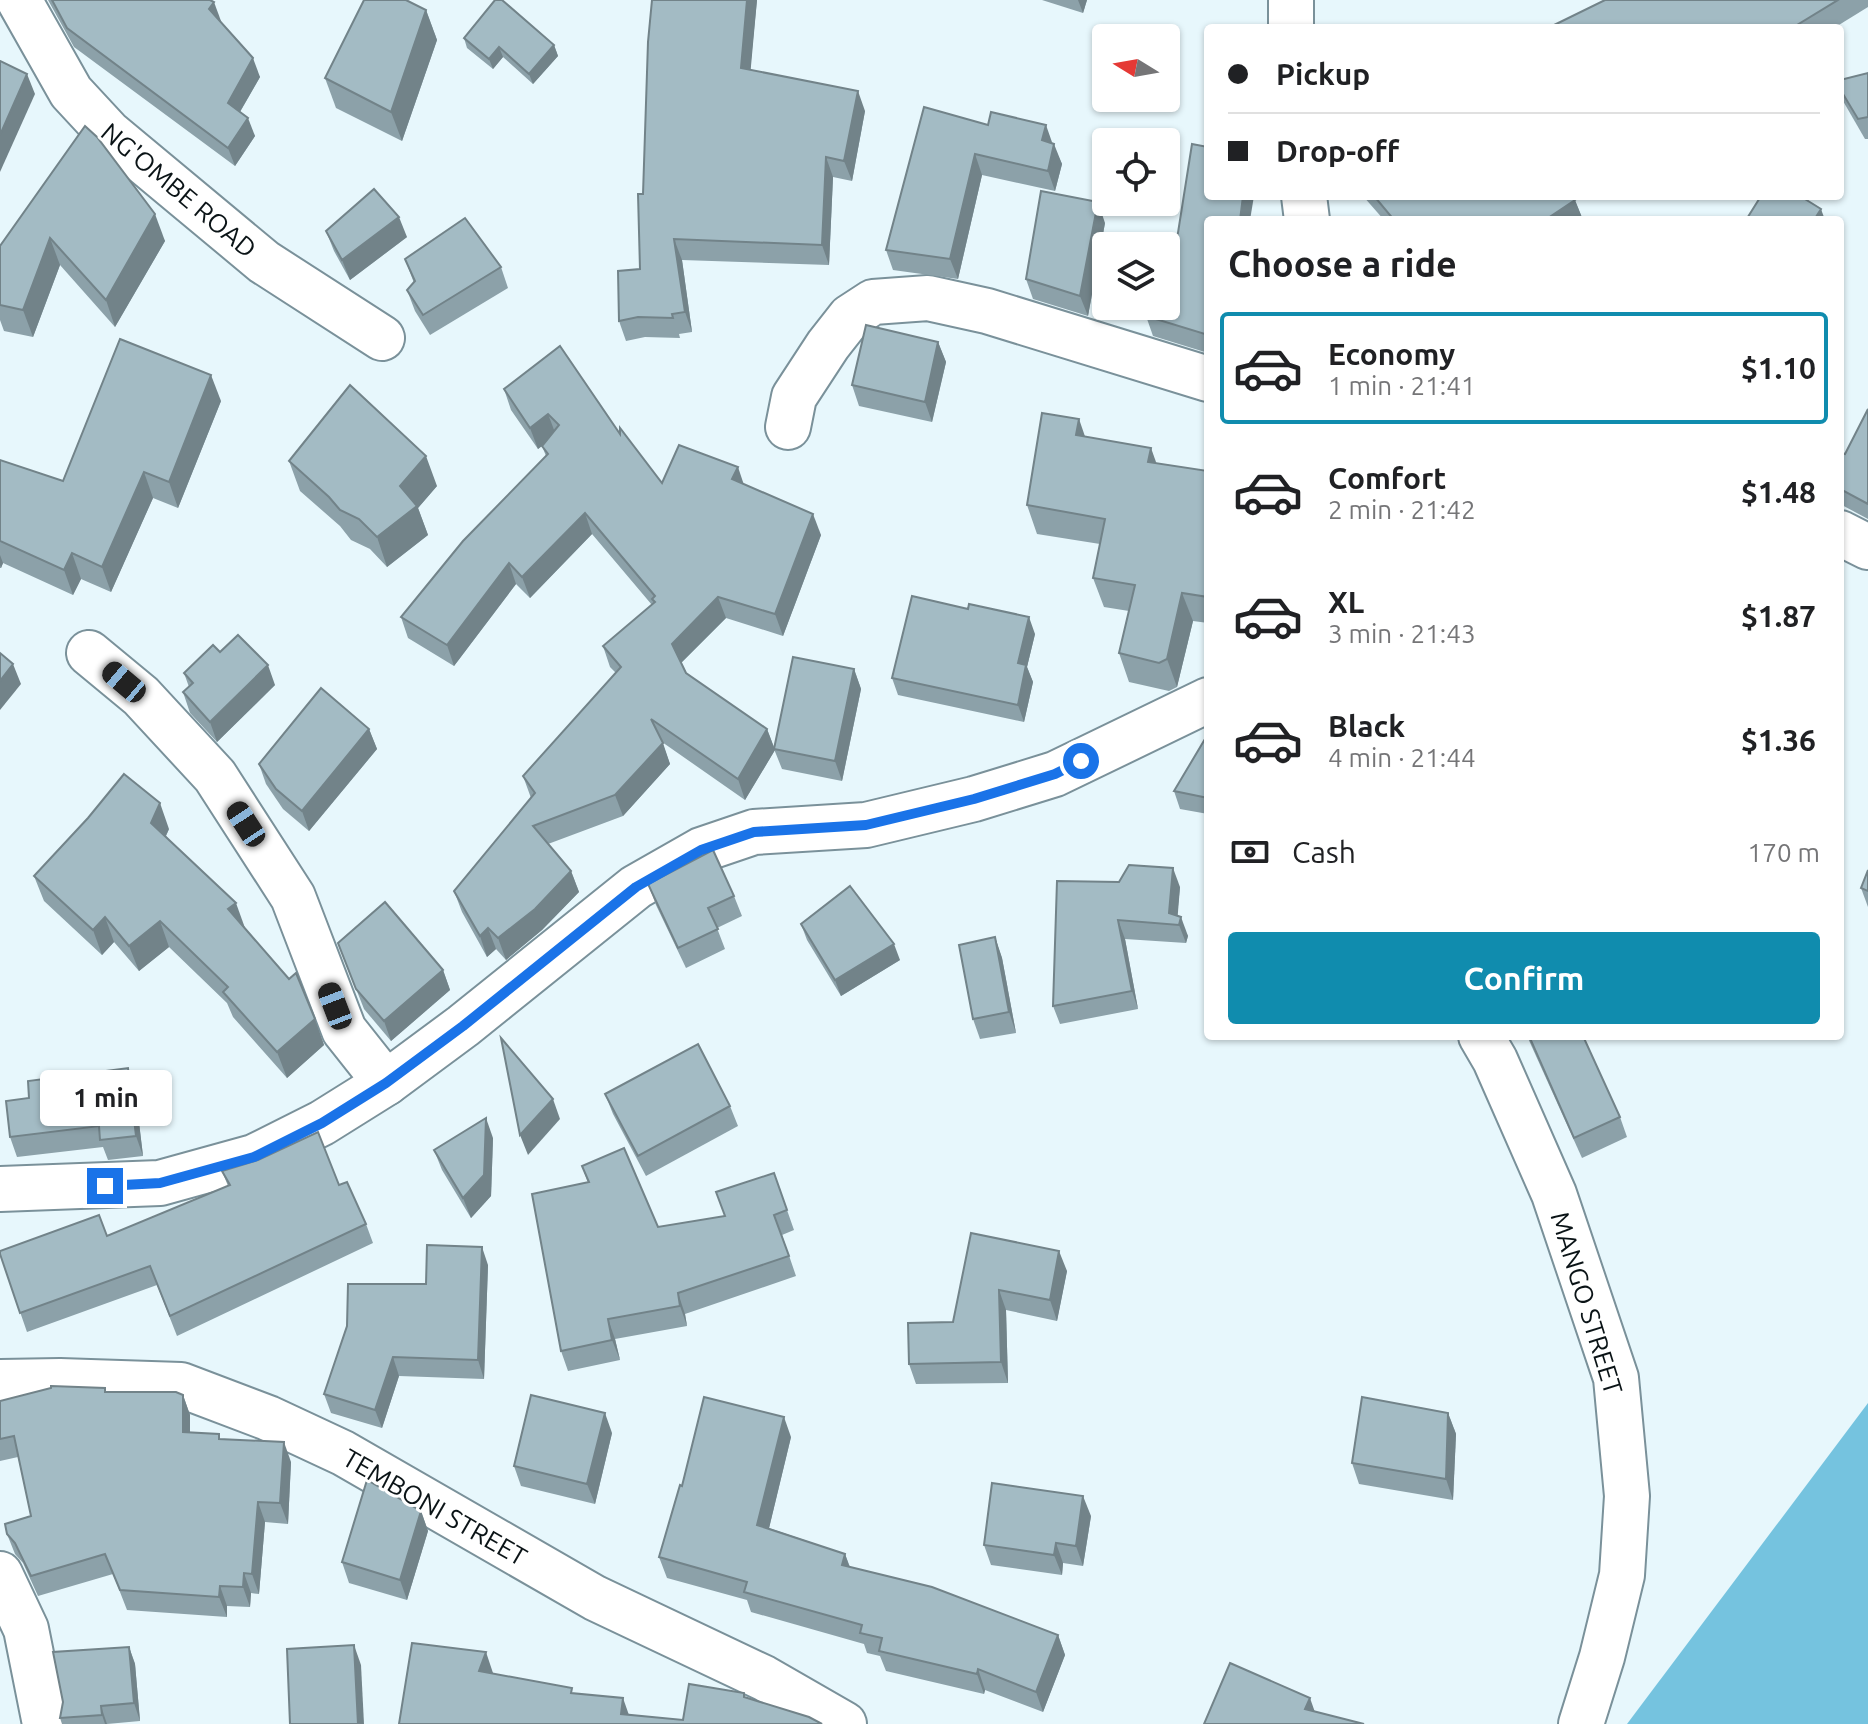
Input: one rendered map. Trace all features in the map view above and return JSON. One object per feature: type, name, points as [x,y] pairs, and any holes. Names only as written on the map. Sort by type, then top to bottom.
[{"type":"street","name":"NG'OMBE ROAD","points":[[19,0],[71,92],[109,133],[264,262],[382,338]]},
{"type":"street","points":[[1291,0],[1291,24]]},
{"type":"street","points":[[788,427],[794,397],[828,345],[850,317],[873,302],[928,298],[987,311],[1204,378]]},
{"type":"street","points":[[1844,535],[1868,547]]},
{"type":"street","points":[[89,653],[141,696],[215,776],[293,897],[344,1030],[386,1083]]},
{"type":"street","points":[[0,1189],[160,1183],[254,1157],[322,1123],[386,1083],[463,1026],[636,887],[701,850],[754,832],[866,825],[974,799],[1055,774],[1204,702]]},
{"type":"street","name":"MANGO STREET","points":[[1483,1040],[1554,1194],[1616,1378],[1627,1496],[1622,1575],[1602,1657],[1581,1724]]},
{"type":"street","name":"TEMBONI STREET","points":[[0,1382],[181,1385],[268,1418],[343,1453],[595,1598],[764,1678],[844,1724]]},
{"type":"street","points":[[0,1574],[26,1629],[45,1724]]},
{"type":"water","points":[[1868,1403],[1868,1724],[1627,1724]]},
{"type":"building","points":[[52,0],[214,2],[209,9],[253,58],[228,103],[248,118],[228,148],[67,28]]},
{"type":"building","points":[[364,0],[406,0],[426,10],[391,112],[325,78]]},
{"type":"building","points":[[495,0],[502,0],[554,45],[529,74],[499,47],[489,59],[464,38]]},
{"type":"building","points":[[652,0],[747,0],[741,68],[858,91],[844,161],[826,157],[822,245],[674,239],[685,312],[672,314],[673,318],[638,317],[619,321],[618,271],[640,269],[638,194],[643,194]]},
{"type":"building","points":[[1605,0],[1838,0],[1799,24],[1556,24]]},
{"type":"building","points":[[0,61],[27,74],[0,135]]},
{"type":"building","points":[[1868,73],[1868,117],[1858,119],[1844,96],[1844,79]]},
{"type":"building","points":[[924,107],[988,125],[991,112],[1046,125],[1042,140],[1054,144],[1048,171],[975,154],[950,259],[886,250]]},
{"type":"building","points":[[85,126],[97,137],[155,214],[106,300],[50,238],[23,310],[0,305],[0,246]]},
{"type":"building","points":[[1192,144],[1204,146],[1204,200],[1242,200],[1240,216],[1204,216],[1204,334],[1159,320],[1180,320],[1178,232]]},
{"type":"building","points":[[374,189],[399,217],[342,260],[326,231]]},
{"type":"building","points":[[1041,191],[1092,201],[1092,216],[1095,216],[1080,296],[1026,279]]},
{"type":"building","points":[[1377,200],[1575,200],[1551,216],[1391,216]]},
{"type":"building","points":[[1758,200],[1806,200],[1821,209],[1817,216],[1748,216]]},
{"type":"building","points":[[465,218],[501,267],[423,315],[407,290],[415,281],[405,259]]},
{"type":"building","points":[[866,325],[938,342],[925,402],[852,385]]},
{"type":"building","points":[[120,339],[211,375],[169,482],[144,472],[102,567],[72,553],[64,570],[0,541],[0,460],[63,481]]},
{"type":"building","points":[[560,346],[620,434],[620,428],[662,483],[679,445],[738,467],[732,479],[813,514],[775,614],[718,597],[672,644],[686,673],[767,729],[738,779],[651,719],[663,743],[615,795],[533,826],[571,871],[535,909],[498,938],[488,928],[480,936],[454,891],[535,793],[523,776],[621,667],[603,646],[655,602],[652,599],[655,596],[585,513],[522,577],[509,563],[447,645],[401,617],[463,541],[548,454],[542,446],[559,425],[548,414],[530,428],[504,389]]},
{"type":"building","points":[[350,385],[426,456],[400,486],[417,506],[377,537],[359,519],[340,510],[289,461]]},
{"type":"building","points":[[1868,409],[1868,504],[1844,491],[1845,454]]},
{"type":"building","points":[[1042,413],[1079,419],[1076,435],[1151,448],[1148,462],[1204,470],[1204,596],[1182,593],[1167,659],[1159,663],[1119,653],[1135,585],[1093,578],[1105,519],[1027,505]]},
{"type":"building","points":[[912,596],[968,609],[969,604],[1029,617],[1018,663],[1026,665],[1018,705],[892,678]]},
{"type":"building","points":[[238,635],[268,665],[210,722],[183,692],[193,683],[184,673],[213,645],[220,652]]},
{"type":"building","points":[[0,653],[13,664],[0,681]]},
{"type":"building","points":[[793,657],[854,669],[835,761],[774,749]]},
{"type":"building","points":[[321,688],[369,729],[302,811],[276,789],[259,764]]},
{"type":"building","points":[[1204,741],[1204,797],[1174,791]]},
{"type":"building","points":[[124,774],[160,803],[151,823],[236,903],[228,909],[289,979],[296,973],[315,1019],[277,1052],[223,992],[228,987],[160,921],[129,946],[105,917],[93,930],[34,876]]},
{"type":"building","points":[[713,850],[734,896],[708,908],[718,929],[678,948],[648,884]]},
{"type":"building","points":[[1129,865],[1173,868],[1169,913],[1181,917],[1179,925],[1118,920],[1132,991],[1053,1006],[1057,881],[1119,882]]},
{"type":"building","points":[[1868,870],[1868,891],[1861,888]]},
{"type":"building","points":[[850,886],[894,944],[835,980],[801,924]]},
{"type":"building","points":[[385,902],[443,970],[384,1021],[356,989],[338,943]]},
{"type":"building","points":[[995,937],[1009,1012],[973,1019],[959,945]]},
{"type":"building","points":[[501,1038],[553,1099],[520,1135]]},
{"type":"building","points":[[1531,1040],[1585,1040],[1620,1117],[1574,1138]]},
{"type":"building","points":[[698,1044],[730,1106],[638,1156],[605,1094]]},
{"type":"building","points":[[128,1068],[136,1136],[100,1140],[99,1126],[10,1137],[6,1101],[29,1098],[28,1081]]},
{"type":"building","points":[[486,1118],[484,1175],[463,1198],[434,1150]]},
{"type":"building","points":[[318,1132],[339,1185],[347,1182],[366,1224],[170,1316],[150,1266],[20,1313],[0,1251],[99,1215],[107,1236],[230,1185],[222,1171],[258,1160]]},
{"type":"building","points":[[624,1148],[658,1227],[725,1216],[716,1192],[774,1173],[787,1210],[774,1215],[789,1256],[678,1293],[680,1306],[608,1319],[612,1340],[561,1351],[532,1194],[589,1182],[582,1166]]},
{"type":"building","points":[[971,1233],[1059,1251],[1050,1300],[999,1290],[1001,1362],[909,1364],[908,1323],[953,1322]]},
{"type":"building","points":[[427,1245],[482,1247],[478,1360],[393,1357],[375,1410],[324,1394],[347,1326],[348,1284],[426,1284]]},
{"type":"building","points":[[51,1386],[105,1388],[105,1392],[176,1392],[183,1395],[183,1432],[219,1434],[219,1439],[284,1442],[280,1503],[258,1502],[252,1574],[244,1573],[243,1587],[220,1586],[219,1597],[120,1590],[105,1554],[31,1576],[15,1543],[7,1534],[5,1524],[31,1516],[14,1436],[0,1439],[0,1401]]},
{"type":"building","points":[[531,1395],[605,1413],[587,1484],[514,1466]]},
{"type":"building","points":[[704,1397],[784,1417],[757,1525],[845,1554],[842,1565],[932,1587],[1058,1635],[1036,1692],[978,1669],[977,1674],[879,1651],[882,1638],[860,1633],[862,1625],[744,1592],[747,1582],[659,1557],[682,1486]]},
{"type":"building","points":[[1362,1397],[1448,1413],[1446,1479],[1352,1463]]},
{"type":"building","points":[[367,1480],[421,1511],[400,1580],[342,1562]]},
{"type":"building","points":[[992,1483],[1083,1496],[1076,1546],[1056,1543],[1054,1555],[984,1545]]},
{"type":"building","points":[[412,1643],[486,1652],[479,1671],[572,1688],[571,1693],[623,1698],[621,1714],[683,1720],[689,1684],[744,1693],[744,1697],[822,1724],[399,1724]]},
{"type":"building","points":[[354,1645],[358,1724],[290,1724],[287,1649]]},
{"type":"building","points":[[129,1647],[134,1703],[101,1706],[102,1715],[60,1718],[63,1702],[53,1652]]},
{"type":"building","points":[[1230,1663],[1310,1698],[1305,1709],[1364,1724],[1204,1724]]},
{"type":"route","points":[[105,1186],[160,1183],[254,1157],[322,1123],[386,1083],[463,1026],[636,887],[701,850],[754,832],[866,825],[974,799],[1055,774],[1081,761]]}]
